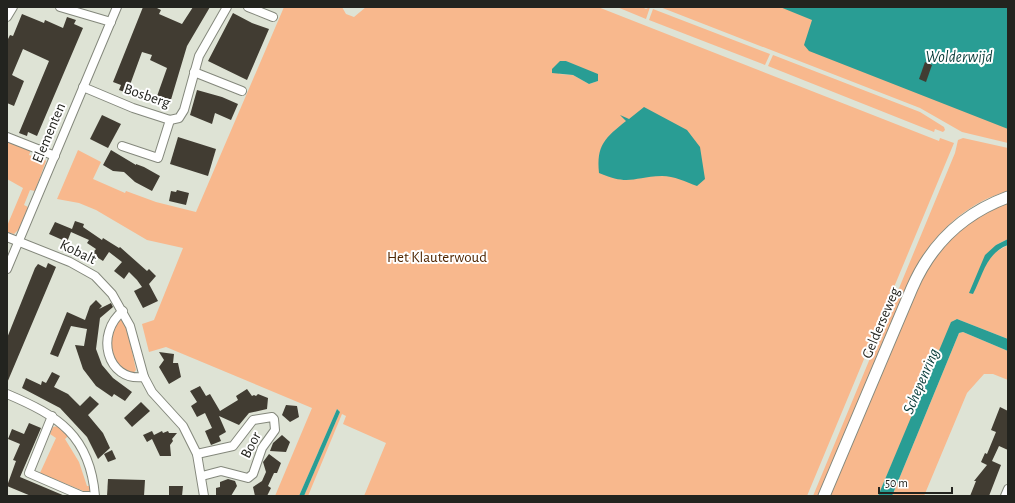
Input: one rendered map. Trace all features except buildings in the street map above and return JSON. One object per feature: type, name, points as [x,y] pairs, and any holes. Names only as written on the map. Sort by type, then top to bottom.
[{"type":"street","points":[[7,17],[13,7]]},
{"type":"street","points":[[60,7],[111,22]]},
{"type":"street","name":"Elementen","points":[[7,269],[117,7]]},
{"type":"street","name":"Bosberg","points":[[84,87],[133,108],[170,120],[179,118],[184,110],[199,56],[228,7]]},
{"type":"street","points":[[248,7],[273,17]]},
{"type":"street","points":[[194,72],[242,91]]},
{"type":"street","points":[[122,146],[158,158],[170,120]]},
{"type":"street","points":[[7,137],[54,156]]},
{"type":"street","name":"Gelderseweg","points":[[824,496],[924,263],[935,247],[964,219],[988,205],[1008,198]]},
{"type":"street","name":"Kobalt","points":[[7,238],[19,241],[70,262],[95,276],[112,294],[123,311],[130,326],[144,377],[152,392],[183,426],[197,454],[202,476],[204,496]]},
{"type":"street","points":[[123,311],[114,318],[107,337],[111,359],[126,376],[133,379],[144,377]]},
{"type":"street","points":[[7,394],[52,416],[76,438],[93,475],[95,496]]},
{"type":"street","points":[[52,416],[30,472],[82,496],[89,496]]},
{"type":"street","name":"Boor","points":[[197,454],[233,446],[254,420],[272,417],[274,419],[275,430],[262,448],[253,474],[248,478],[221,471],[202,476]]},
{"type":"street","points":[[1005,496],[1008,489]]},
{"type":"green space","name":"Het Klauterwoud","points":[[284,7],[342,7],[346,14],[354,17],[366,7],[598,7],[939,141],[940,138],[954,143],[807,496],[364,496],[386,443],[343,424],[346,416],[342,414],[308,496],[304,496],[340,412],[337,409],[299,496],[275,496],[312,408],[166,347],[149,352],[142,324],[154,320],[183,248],[147,240],[96,210],[79,203],[57,199],[78,150],[101,162],[93,179],[125,193],[126,191],[156,202],[196,212]],"holes":[[[566,61],[598,81],[589,84],[573,75],[559,74]]]},
{"type":"green space","points":[[617,7],[642,7],[646,9],[650,7],[646,19]]},
{"type":"green space","name":"Wolderwijd","points":[[660,7],[1008,7],[1008,143],[962,132],[920,108]]},
{"type":"green space","points":[[653,9],[770,54],[765,65],[649,20]]},
{"type":"green space","points":[[773,55],[920,112],[944,127],[945,130],[943,132],[935,129],[934,132],[768,66]]},
{"type":"green space","points":[[963,138],[1008,148],[1008,191],[992,196],[964,213],[951,223],[939,234],[920,261],[912,275],[819,496],[813,496],[955,153],[958,140]]},
{"type":"green space","points":[[7,140],[31,150],[29,155],[41,159],[43,156],[46,161],[35,191],[30,190],[24,205],[28,207],[19,229],[14,234],[7,232],[7,226],[23,188],[7,179]]},
{"type":"green space","points":[[1008,203],[1008,239],[996,245],[986,264],[994,253],[1008,245],[1008,339],[957,319],[953,321],[878,496],[830,496],[925,270],[951,235],[969,221]]},
{"type":"green space","points":[[119,318],[123,320],[128,332],[136,370],[132,375],[119,364],[112,354],[110,342],[111,336]]},
{"type":"green space","points":[[963,332],[1008,351],[1008,380],[993,374],[984,374],[967,393],[924,496],[892,496],[959,333]]},
{"type":"green space","points":[[58,426],[68,436],[65,439],[79,462],[87,486],[90,486],[91,490],[88,493],[40,473],[56,438],[50,434],[53,427]]},
{"type":"water","name":"Wolderwijd","points":[[780,7],[1008,7],[1008,129],[809,51],[804,45],[812,20]]},
{"type":"water","points":[[560,61],[566,61],[598,74],[598,81],[589,84],[573,75],[552,73],[552,69]]},
{"type":"water","points":[[644,107],[687,130],[700,147],[705,179],[697,186],[666,176],[624,180],[599,173],[599,155],[604,143],[612,132],[626,121],[620,115],[629,119]]},
{"type":"water","points":[[1008,239],[1008,245],[995,253],[986,265],[973,294],[969,293],[985,255],[996,245]]},
{"type":"water","points":[[957,319],[1008,339],[1008,351],[963,332],[959,333],[892,496],[878,496],[951,322]]},
{"type":"water","points":[[337,409],[340,412],[304,496],[299,496]]},
{"type":"water label","name":"Schepenring","points":[[921,381]]}]
